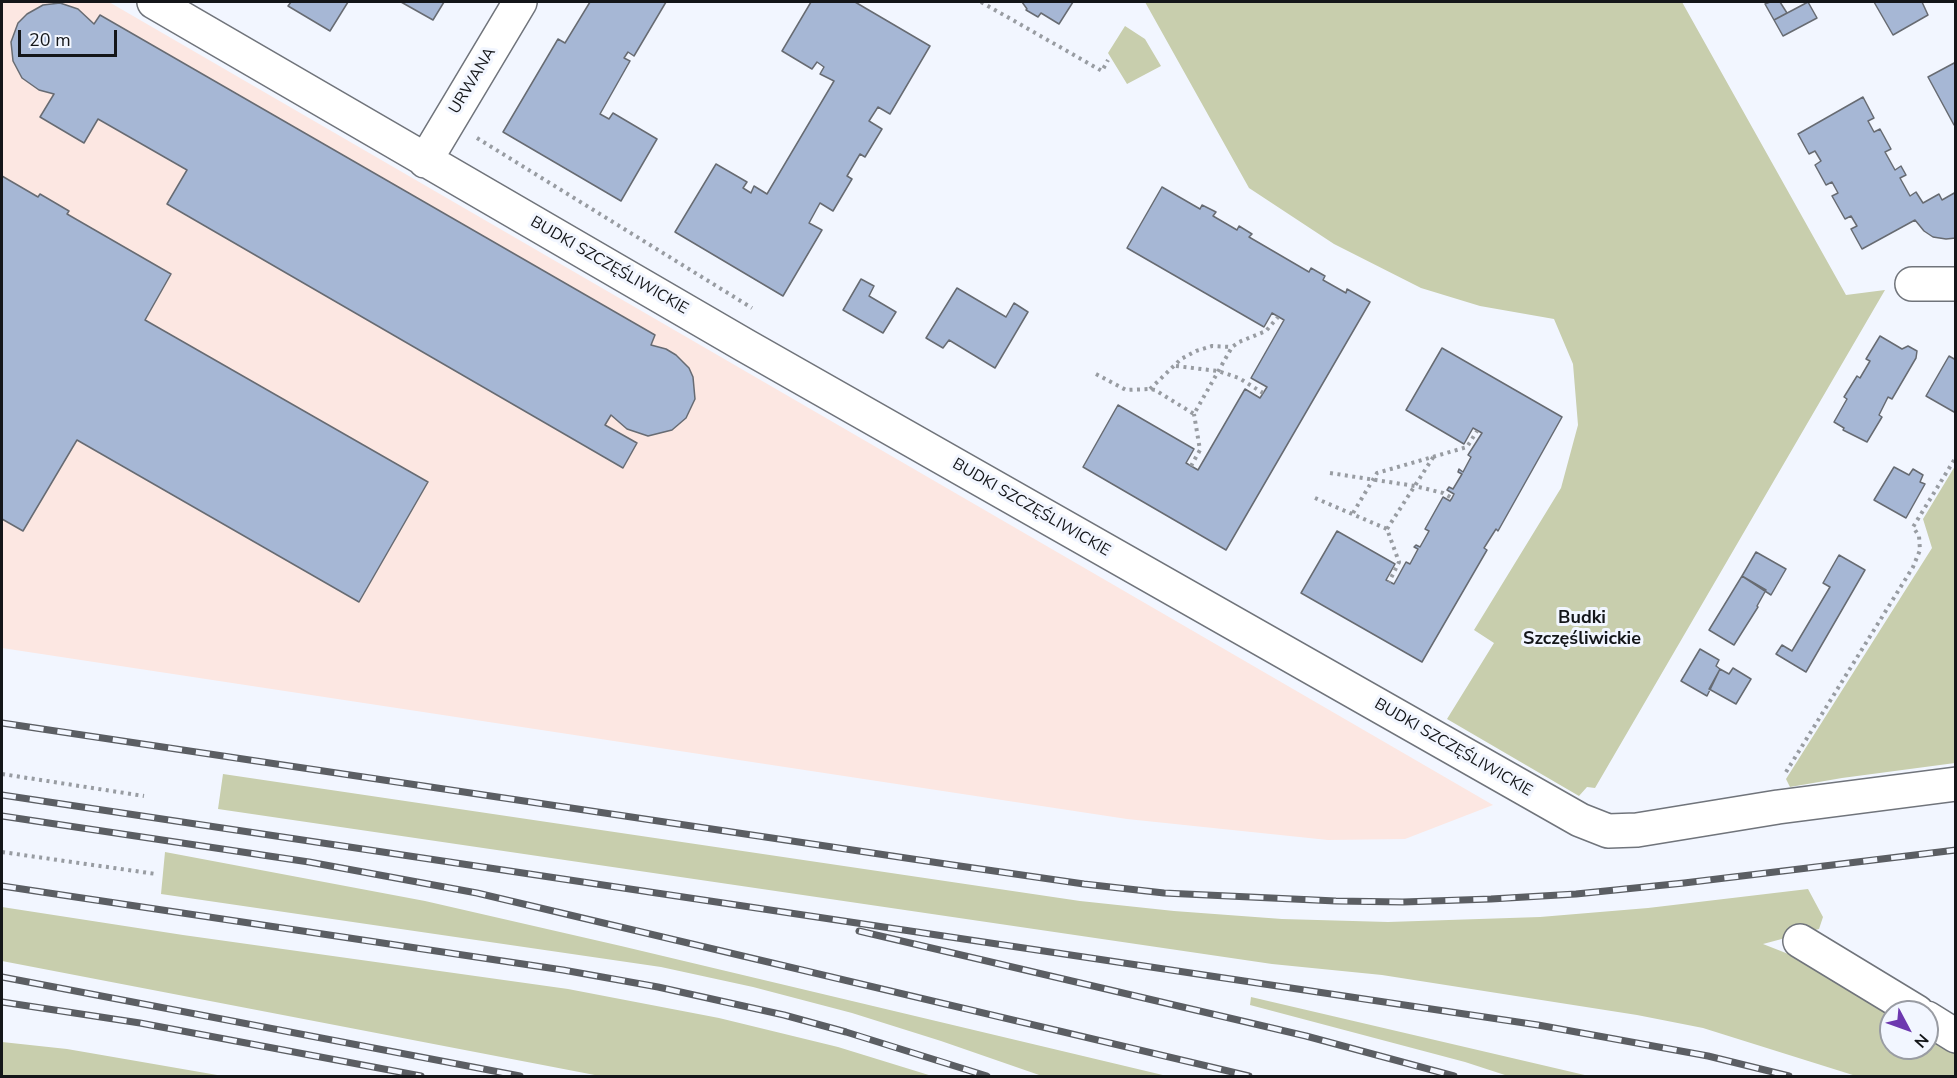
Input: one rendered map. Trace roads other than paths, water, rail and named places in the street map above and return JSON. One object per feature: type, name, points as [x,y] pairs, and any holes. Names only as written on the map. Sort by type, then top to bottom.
[{"type":"street","name":"BUDKI SZCZĘŚLIWICKIE","points":[[154,2],[337,107],[425,161],[1580,820],[1608,831],[1637,830],[1778,807],[1956,784]]},
{"type":"street","name":"URWANA","points":[[425,161],[520,2]]},
{"type":"street","points":[[1912,284],[1956,284]]},
{"type":"street","points":[[1800,941],[1897,1000]]},
{"type":"street","points":[[1939,1025],[1956,1035]]},
{"type":"railway","points":[[2,723],[946,864],[1164,893],[1336,901],[1403,902],[1491,899],[1576,894],[1684,883],[1956,850]]},
{"type":"railway","points":[[2,795],[1538,1025],[1708,1056],[1789,1076]]},
{"type":"railway","points":[[2,816],[309,862],[477,893],[1249,1076]]},
{"type":"railway","points":[[2,886],[563,970],[658,987],[784,1015],[987,1076]]},
{"type":"railway","points":[[859,931],[1306,1036],[1454,1076]]},
{"type":"railway","points":[[2,977],[520,1076]]},
{"type":"railway","points":[[2,1002],[140,1023],[421,1076]]},
{"type":"district","name":"Budki Szczęśliwickie","points":[[1582,629]]}]
